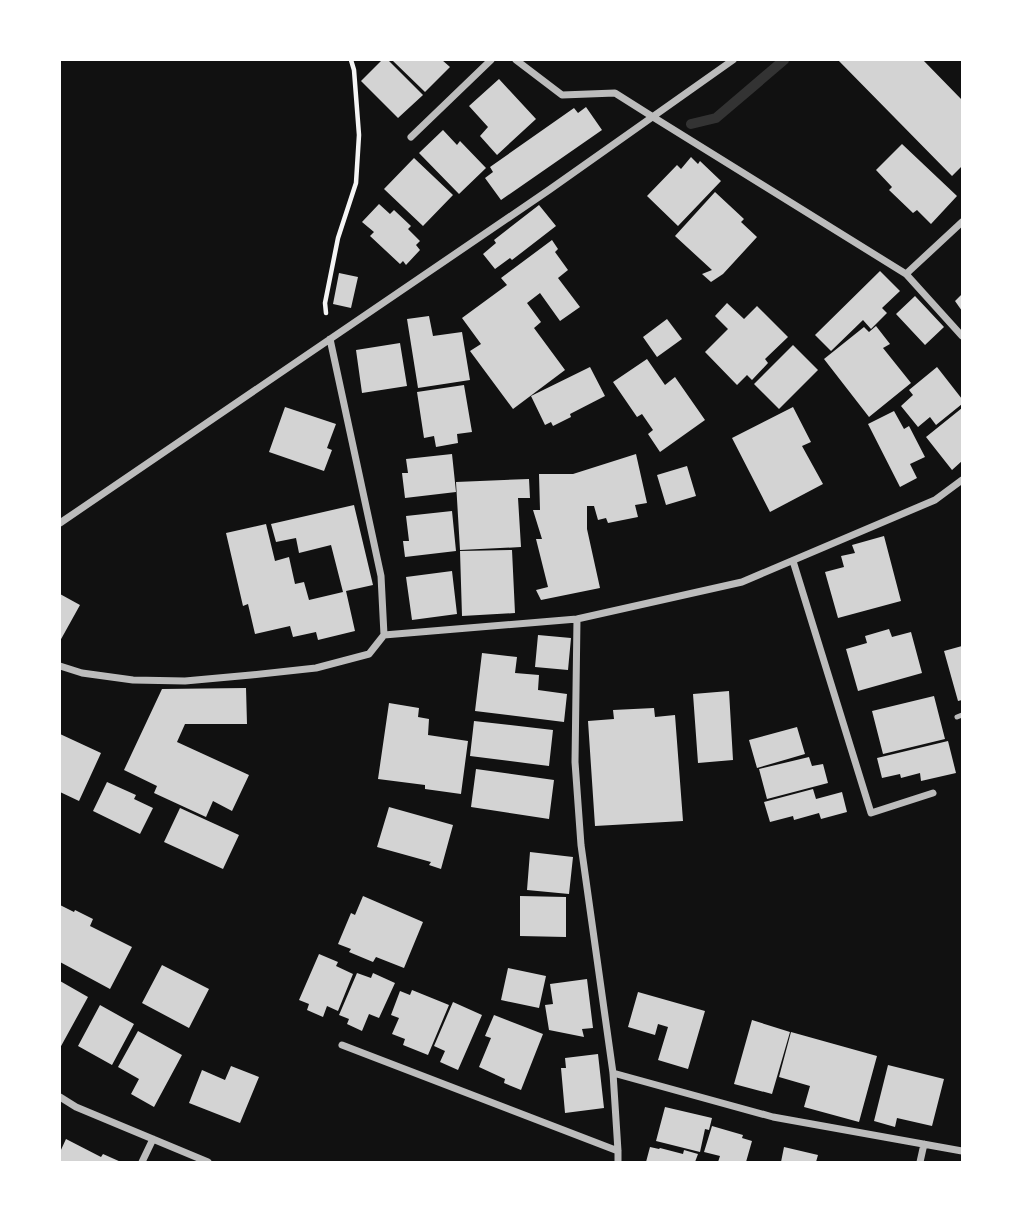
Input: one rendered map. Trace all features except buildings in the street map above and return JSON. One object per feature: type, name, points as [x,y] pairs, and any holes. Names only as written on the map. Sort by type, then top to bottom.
[{"type":"street","points":[[411,138],[491,60]]},
{"type":"street","points":[[516,60],[562,95],[615,93],[906,274],[962,336]]},
{"type":"street","points":[[60,523],[733,60]]},
{"type":"street","points":[[906,274],[962,222]]},
{"type":"street","points":[[60,666],[82,673],[133,680],[185,681],[316,668],[369,654],[384,635],[382,576],[330,339]]},
{"type":"street","points":[[384,635],[577,619],[741,582],[934,500],[962,480]]},
{"type":"street","points":[[793,561],[871,813],[933,793]]},
{"type":"street","points":[[577,619],[575,762],[581,845],[613,1073],[618,1163]]},
{"type":"street","points":[[342,1045],[618,1151]]},
{"type":"street","points":[[613,1073],[773,1117],[962,1151]]},
{"type":"street","points":[[60,1097],[76,1107],[208,1163]]},
{"type":"street","points":[[142,1163],[153,1139]]},
{"type":"street","points":[[920,1163],[924,1144]]},
{"type":"path","points":[[330,339],[325,303],[338,238],[356,183],[359,135],[351,60]]},
{"type":"waterway","points":[[691,124],[716,118],[784,60]]}]
